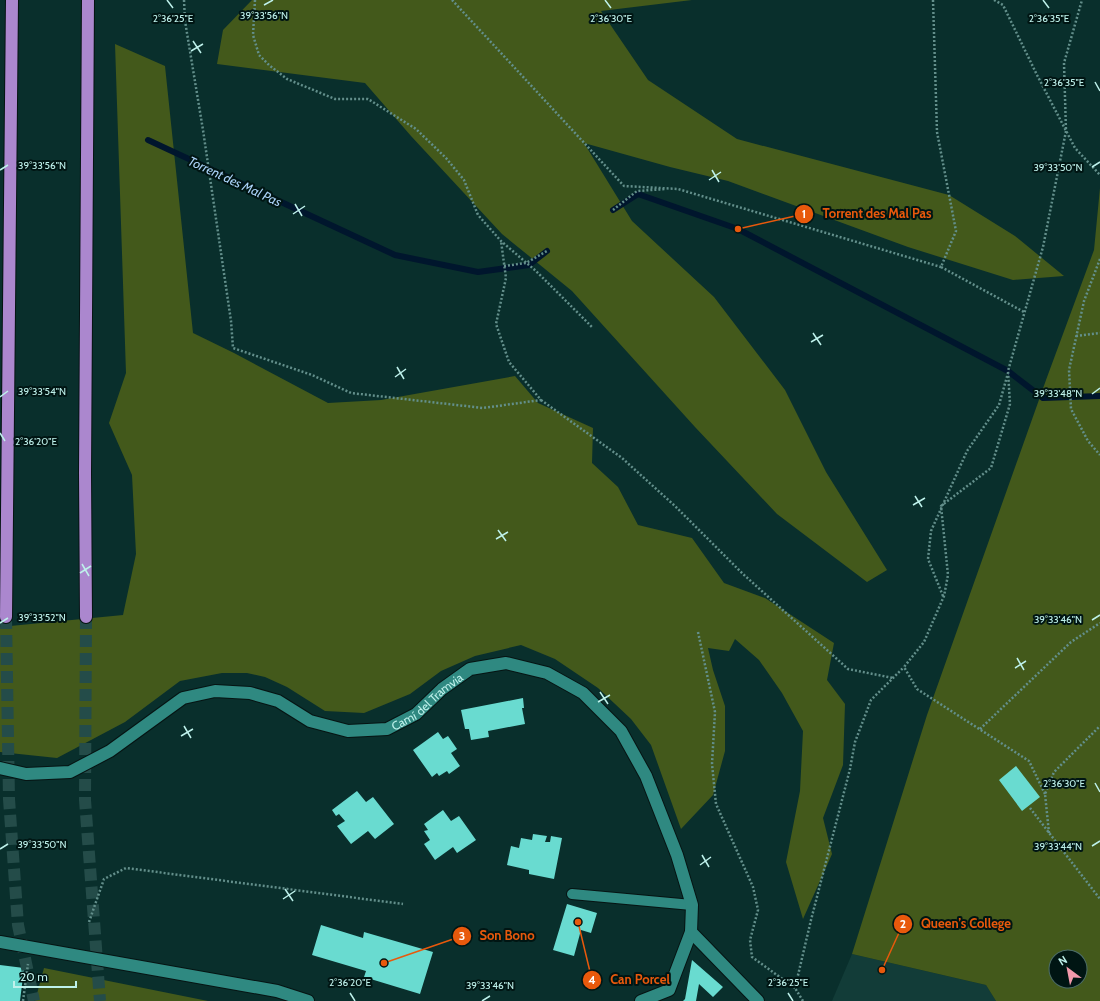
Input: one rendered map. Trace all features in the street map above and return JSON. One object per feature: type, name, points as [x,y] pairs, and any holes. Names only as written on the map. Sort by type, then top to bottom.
[{"type":"highway","points":[[6,617],[12,0]]},
{"type":"highway","points":[[86,617],[84,473],[86,420],[88,0]]},
{"type":"street","name":"Camí del Tramvia","points":[[0,768],[26,774],[70,772],[110,751],[183,698],[215,691],[250,693],[278,701],[310,721],[348,731],[387,729],[416,714],[442,689],[470,670],[506,663],[547,673],[583,693],[621,731],[646,776],[677,854],[692,905],[691,932],[670,990],[640,1001]]},
{"type":"street","points":[[691,932],[758,1001]]},
{"type":"street","points":[[0,942],[277,991],[308,1001]]},
{"type":"lane","points":[[572,894],[692,905]]},
{"type":"path","points":[[184,0],[185,21],[229,306],[233,348],[312,375],[352,393],[483,408],[541,400]]},
{"type":"path","points":[[255,0],[253,35],[259,55],[287,79],[335,99],[368,99],[416,129],[446,158],[464,180],[478,215],[501,241],[593,328]]},
{"type":"path","points":[[452,0],[624,186],[678,189],[942,267],[1024,312]]},
{"type":"path","points":[[933,0],[937,132],[956,231],[942,267]]},
{"type":"path","points":[[994,0],[1003,5],[1075,148],[1100,175]]},
{"type":"path","points":[[944,596],[928,558],[930,531],[967,451],[999,405],[1043,247],[1066,131],[1064,63],[1082,0]]},
{"type":"path","points":[[613,210],[637,190],[678,189]]},
{"type":"path","points":[[501,241],[506,278],[496,324],[510,362],[541,400],[622,458],[675,506],[743,574],[848,669],[893,678]]},
{"type":"path","points":[[504,266],[526,263],[547,251]]},
{"type":"path","points":[[1100,259],[1084,302],[1069,370],[1071,409],[1088,441],[1100,455]]},
{"type":"path","points":[[1076,336],[1100,333]]},
{"type":"path","points":[[941,506],[991,468],[1010,404],[1008,371]]},
{"type":"path","points":[[796,988],[811,920],[850,769],[855,742],[871,700],[904,667],[924,642],[944,596],[948,575],[941,506]]},
{"type":"path","points":[[980,729],[1071,642],[1100,623]]},
{"type":"path","points":[[698,632],[715,712],[712,764],[716,804],[753,887],[758,910],[750,940],[752,957],[796,988],[803,1001]]},
{"type":"path","points":[[904,667],[917,689],[1029,761],[1044,794],[1049,833]]},
{"type":"path","points":[[1044,794],[1054,772],[1100,726]]},
{"type":"path","points":[[1030,808],[1100,899]]},
{"type":"path","points":[[89,922],[104,879],[126,868],[402,904]]},
{"type":"path","points":[[23,1001],[30,947]]},
{"type":"shaded area","points":[[852,954],[986,985],[996,1001],[832,1001]]},
{"type":"green space","points":[[252,0],[692,0],[601,11],[648,80],[737,139],[949,195],[1015,236],[1064,276],[1013,280],[908,247],[728,181],[670,167],[584,143],[632,221],[714,297],[785,390],[826,472],[887,570],[867,582],[777,514],[695,427],[572,291],[502,234],[411,136],[365,83],[217,64],[223,30]]},
{"type":"green space","points":[[115,44],[165,66],[193,333],[328,403],[381,400],[515,376],[538,403],[593,428],[592,463],[618,487],[638,525],[692,538],[724,583],[765,598],[834,643],[827,680],[845,704],[843,765],[823,818],[832,854],[803,919],[786,862],[800,791],[803,731],[782,693],[759,660],[735,639],[729,651],[708,648],[713,670],[725,706],[725,751],[713,795],[681,829],[651,745],[631,719],[598,688],[555,659],[521,645],[475,656],[441,671],[410,694],[364,713],[325,711],[287,687],[265,677],[247,673],[222,673],[180,681],[125,722],[57,758],[0,752],[0,627],[123,615],[136,554],[132,475],[109,423],[126,373]]},
{"type":"green space","points":[[1100,188],[1100,1001],[996,1001],[986,985],[852,954],[927,715],[1046,380],[1094,250]]},
{"type":"green space","points":[[44,968],[208,1001],[35,1001]]},
{"type":"building","points":[[523,698],[524,708],[522,708],[525,724],[488,731],[489,737],[471,740],[469,729],[465,729],[461,710]]},
{"type":"building","points":[[438,732],[443,739],[448,736],[457,749],[451,753],[460,766],[449,774],[447,771],[439,776],[437,773],[432,777],[413,750]]},
{"type":"building","points":[[1016,766],[1040,797],[1022,811],[999,780]]},
{"type":"building","points":[[357,791],[366,802],[373,797],[394,824],[375,839],[368,831],[351,844],[337,826],[345,821],[339,814],[336,816],[332,810]]},
{"type":"building","points":[[443,810],[451,821],[459,816],[476,840],[457,853],[453,847],[435,860],[424,844],[430,840],[424,831],[428,830],[424,824]]},
{"type":"building","points":[[533,834],[547,836],[545,842],[550,842],[551,836],[562,838],[554,879],[529,874],[529,870],[507,865],[511,846],[519,848],[521,838],[532,840]]},
{"type":"building","points":[[567,904],[597,913],[591,933],[581,930],[574,956],[553,950]]},
{"type":"building","points":[[321,925],[363,938],[364,932],[433,952],[420,994],[364,977],[366,971],[312,955]]},
{"type":"building","points":[[692,960],[723,987],[713,997],[699,984],[696,1001],[683,1001],[685,999]]},
{"type":"building","points":[[0,965],[24,968],[20,1001],[0,1001]]},
{"type":"waterway","name":"Torrent des Mal Pas","points":[[148,140],[395,255],[478,272],[529,265],[547,251]]},
{"type":"waterway","name":"Torrent des Mal Pas","points":[[613,210],[638,194],[738,229],[1008,371],[1043,398],[1100,396]]},
{"type":"tunnel","points":[[6,617],[9,799],[18,925],[34,1001]]},
{"type":"tunnel","points":[[86,617],[85,800],[100,1001]]},
{"type":"place","name":"Torrent des Mal Pas","points":[[738,229]]},
{"type":"place","name":"Can Porcel","points":[[578,922]]},
{"type":"place","name":"Son Bono","points":[[384,963]]},
{"type":"place","name":"Queen’s College","points":[[882,970]]}]
